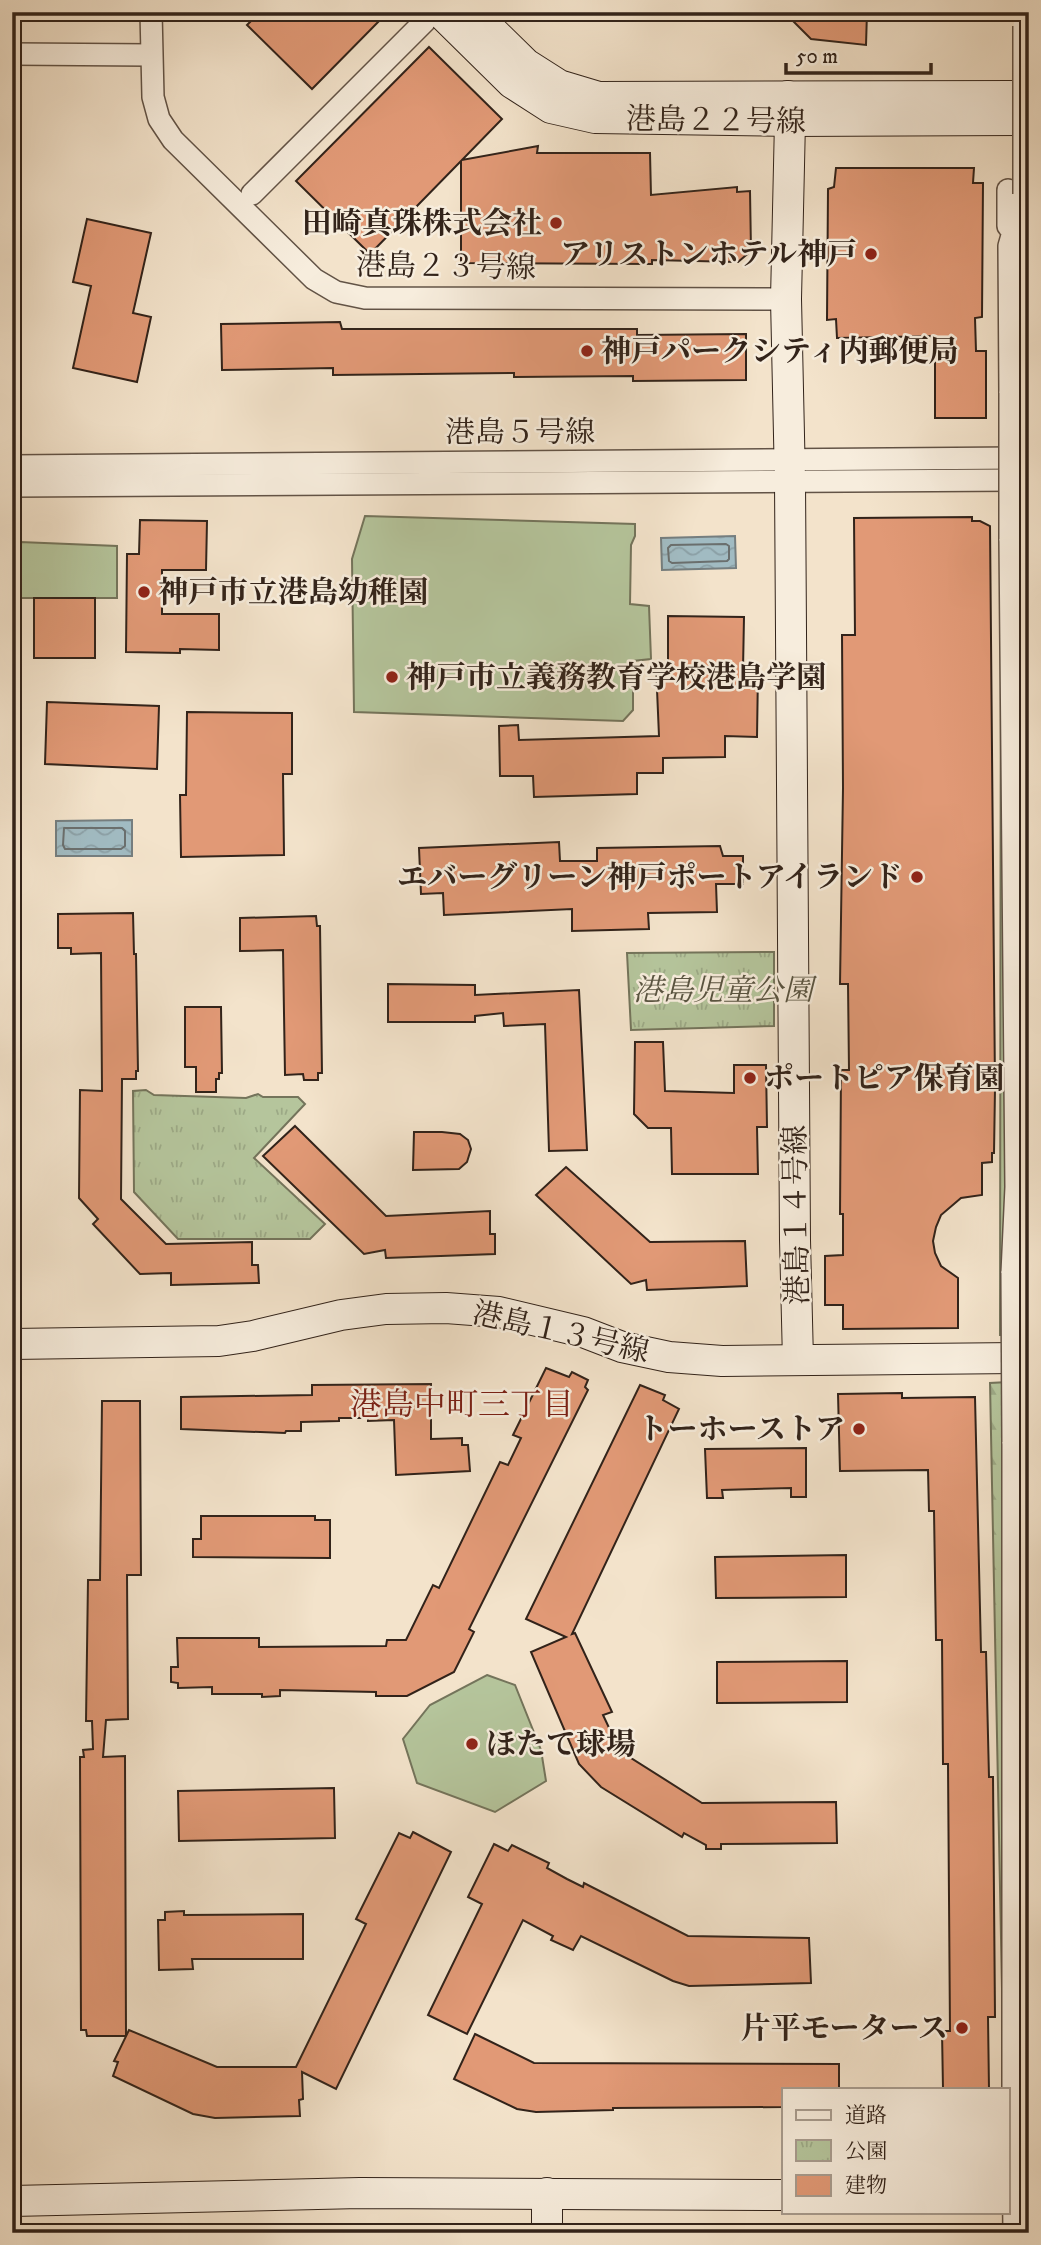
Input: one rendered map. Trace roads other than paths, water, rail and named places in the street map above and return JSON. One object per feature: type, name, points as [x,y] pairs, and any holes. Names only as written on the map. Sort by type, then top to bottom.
[{"type":"street","name":"港島２３号線","points":[[151,12],[153,97],[159,120],[173,141],[314,279],[336,292],[365,298],[786,299]]},
{"type":"street","name":"港島２２号線","points":[[473,12],[526,64],[559,85],[599,97],[1029,120]]},
{"type":"street","points":[[252,194],[432,16]]},
{"type":"street","name":"港島２２号線","points":[[432,16],[512,83],[551,108],[595,118],[1029,96]]},
{"type":"street","points":[[1024,19],[1016,192],[1009,246],[1010,538],[1022,1187],[1012,1273],[1013,2136],[1016,2233],[1029,2233]]},
{"type":"street","points":[[12,54],[150,55]]},
{"type":"street","name":"港島１４号線","points":[[789,108],[786,299],[798,1360]]},
{"type":"street","name":"港島５号線","points":[[12,486],[789,470],[1029,458]]},
{"type":"street","name":"港島５号線","points":[[12,466],[789,470],[1029,480]]},
{"type":"street","name":"港島１３号線","points":[[12,1344],[219,1341],[253,1336],[341,1315],[386,1309],[446,1307],[499,1311],[583,1332],[622,1348],[669,1357],[722,1361],[1029,1357]]},
{"type":"street","points":[[12,2201],[360,2193],[782,2195]]},
{"type":"street","points":[[547,2193],[547,2233]]},
{"type":"street","points":[[1010,2196],[1029,2196]]},
{"type":"water","points":[[735,536],[736,568],[662,570],[661,538]]},
{"type":"water","points":[[132,820],[132,856],[56,856],[56,821]]},
{"type":"place","name":"田崎真珠株式会社","points":[[556,223]]},
{"type":"place","name":"アリストンホテル神戸","points":[[871,254]]},
{"type":"place","name":"神戸パークシティ内郵便局","points":[[587,351]]},
{"type":"place","name":"神戸市立港島幼稚園","points":[[144,592]]},
{"type":"place","name":"神戸市立義務教育学校港島学園","points":[[392,677]]},
{"type":"place","name":"エバーグリーン神戸ポートアイランド","points":[[917,877]]},
{"type":"place","name":"ポートピア保育園","points":[[750,1078]]},
{"type":"place","name":"トーホーストア","points":[[859,1429]]},
{"type":"place","name":"ほたて球場","points":[[472,1744]]},
{"type":"place","name":"片平モータース","points":[[962,2028]]},
{"type":"district","name":"港島中町三丁目","points":[[462,1404]]},
{"type":"park label","name":"港島児童公園","points":[[723,990]]}]
